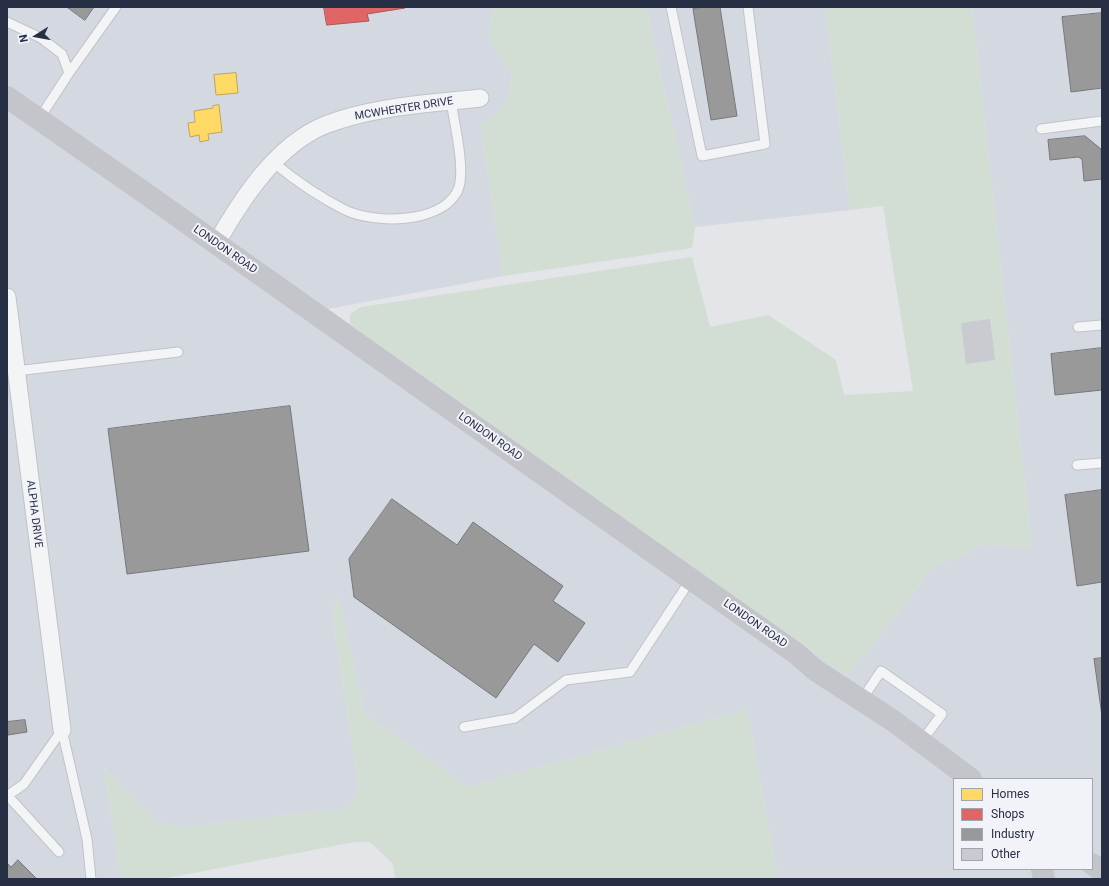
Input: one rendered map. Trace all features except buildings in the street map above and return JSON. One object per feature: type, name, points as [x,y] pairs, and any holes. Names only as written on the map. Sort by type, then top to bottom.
[{"type":"street","name":"LONDON ROAD","points":[[7,97],[691,579],[797,654],[815,670],[921,742],[970,778]]},
{"type":"street","name":"MCWHERTER DRIVE","points":[[216,244],[235,211],[256,182],[274,163],[302,138],[324,126],[372,112],[480,98]]},
{"type":"street","name":"ALPHA DRIVE","points":[[7,297],[62,730]]},
{"type":"street","points":[[1093,865],[1102,871]]},
{"type":"lane","points":[[39,119],[69,73],[116,7]]},
{"type":"lane","points":[[670,7],[702,156],[765,144],[748,7]]},
{"type":"lane","points":[[7,22],[41,38],[62,54],[69,73]]},
{"type":"lane","points":[[274,163],[297,182],[346,210],[386,220],[422,216],[445,206],[458,191],[461,167],[451,101]]},
{"type":"lane","points":[[1041,129],[1102,121]]},
{"type":"lane","points":[[1078,328],[1102,325]]},
{"type":"lane","points":[[16,371],[178,352]]},
{"type":"lane","points":[[1077,465],[1102,463]]},
{"type":"lane","points":[[464,727],[515,718],[566,680],[630,672],[691,579]]},
{"type":"lane","points":[[861,701],[881,671],[942,714],[921,742]]},
{"type":"lane","points":[[59,852],[7,796],[24,784],[62,730]]},
{"type":"lane","points":[[62,730],[87,839],[91,879]]},
{"type":"shaded area","points":[[7,7],[493,7],[488,36],[512,75],[507,104],[480,126],[504,276],[328,309],[847,676],[934,567],[983,546],[1032,547],[972,7],[1102,7],[1102,879],[778,879],[747,709],[468,787],[365,714],[338,595],[332,612],[359,788],[349,808],[181,827],[159,823],[104,768],[121,879],[7,879]]},
{"type":"shaded area","points":[[493,7],[646,7],[695,227],[692,248],[504,276],[480,126],[507,104],[512,76],[488,36]]},
{"type":"shaded area","points":[[646,7],[825,7],[850,210],[695,227]]},
{"type":"shaded area","points":[[825,7],[972,7],[1032,547],[983,546],[934,567],[847,676],[350,324],[350,314],[361,307],[692,257],[710,327],[768,315],[836,360],[844,395],[913,391],[883,206],[850,210]]},
{"type":"shaded area","points":[[338,594],[365,714],[468,787],[747,709],[778,879],[395,879],[393,864],[370,842],[355,842],[162,879],[121,879],[104,768],[159,823],[181,827],[349,808],[359,788],[332,611]]}]
